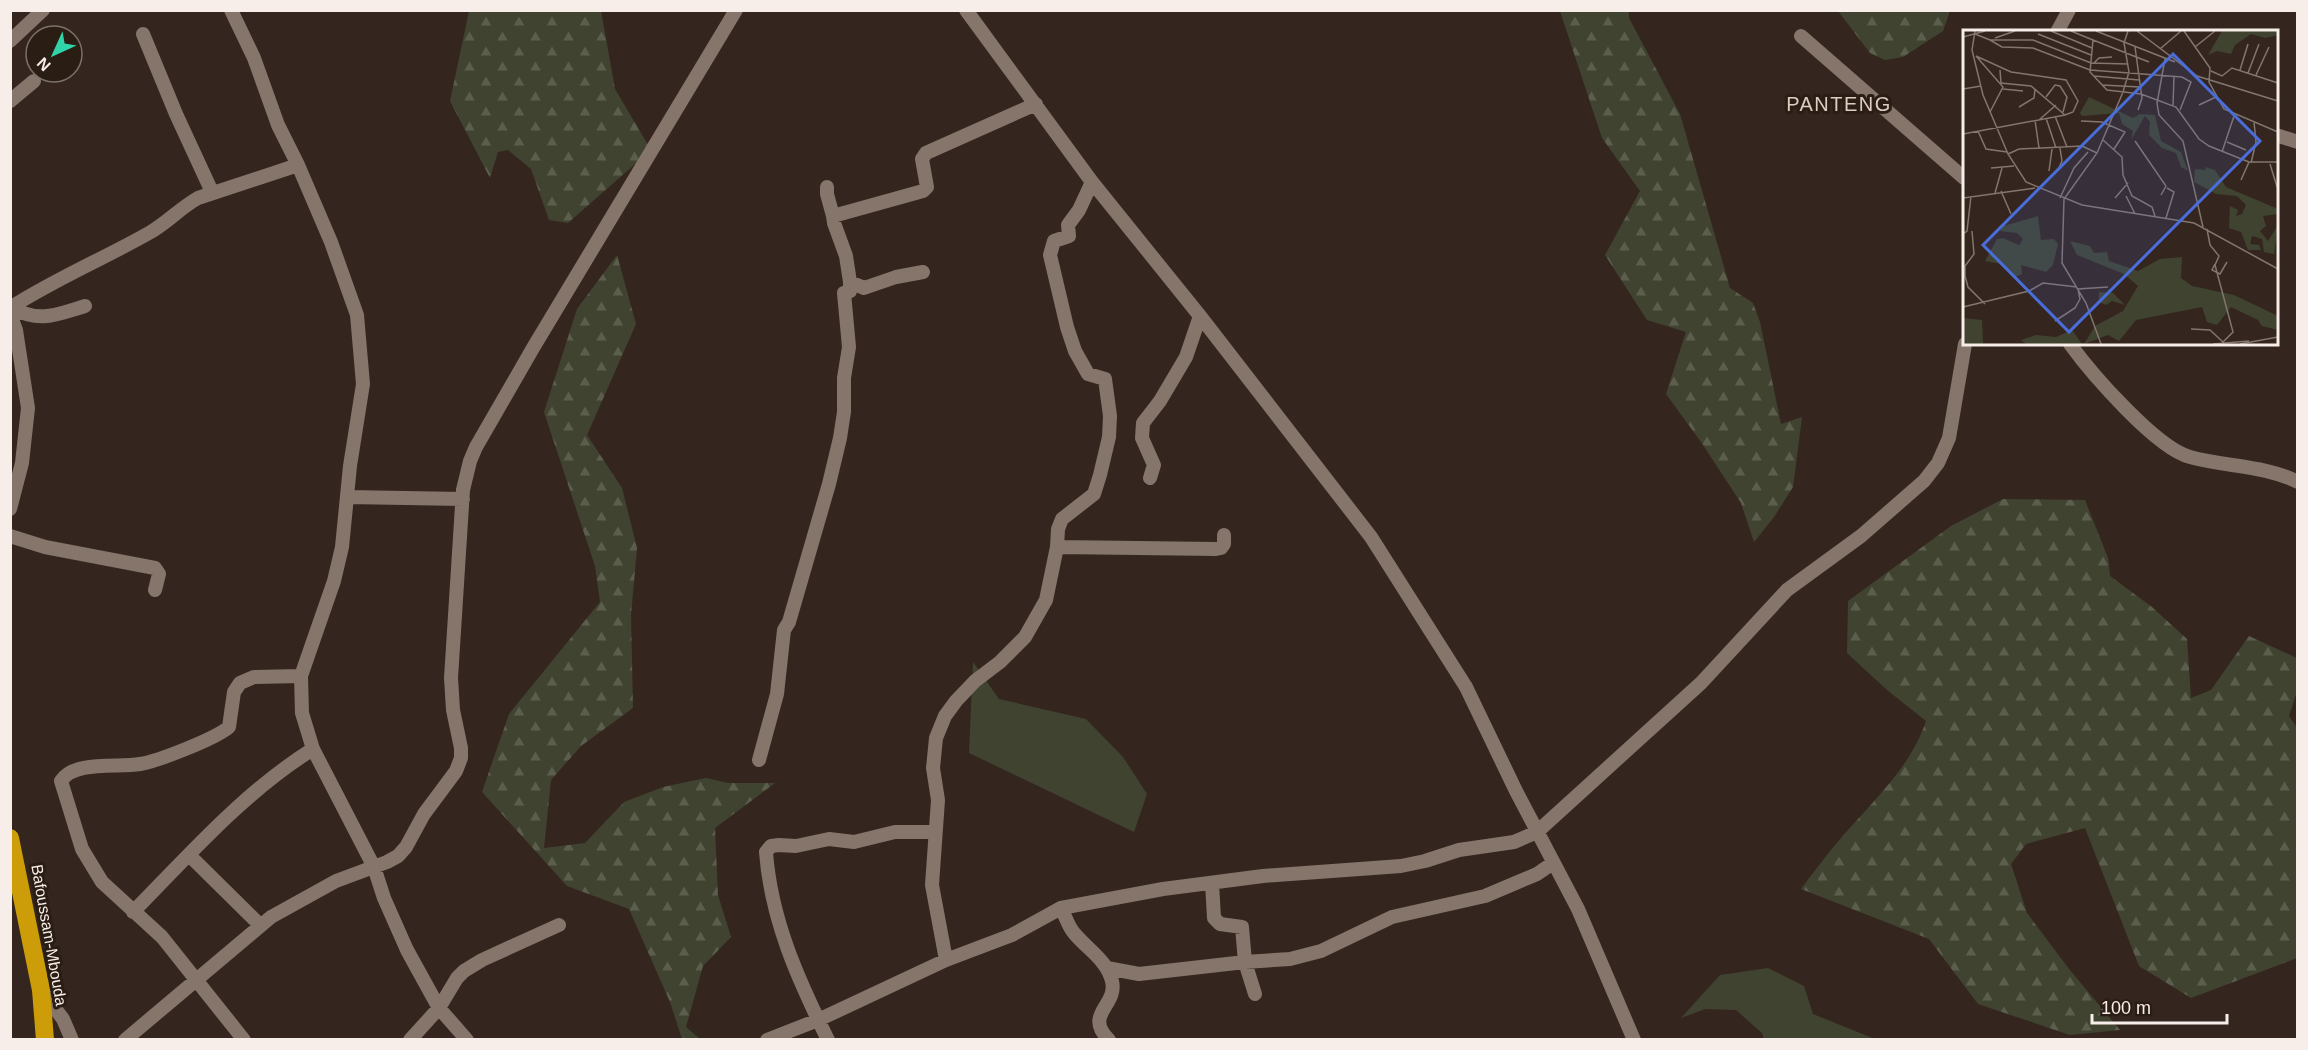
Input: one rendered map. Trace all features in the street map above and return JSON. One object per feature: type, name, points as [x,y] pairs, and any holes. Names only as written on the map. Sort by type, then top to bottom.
[{"type":"highway","name":"Bafoussam-Mbouda","points":[[10,838],[41,990],[45,1040]]},
{"type":"street","points":[[10,41],[43,10]]},
{"type":"street","points":[[231,10],[254,58],[278,125],[298,165],[344,275],[357,315],[363,384],[350,466],[342,547],[334,581],[301,676],[302,713],[313,749],[374,867],[384,898],[406,950],[439,1008],[467,1040]]},
{"type":"street","points":[[125,1040],[260,925],[336,881],[392,859],[406,847],[424,814],[456,771],[461,758],[458,729],[453,710],[451,678],[462,499],[470,462],[566,292],[736,10]]},
{"type":"street","points":[[966,10],[1092,182],[1200,316],[1371,537],[1466,687],[1578,909],[1634,1040]]},
{"type":"street","points":[[2058,30],[2069,10]]},
{"type":"street","points":[[142,34],[212,192]]},
{"type":"street","points":[[1801,36],[1963,176]]},
{"type":"street","points":[[10,101],[30,84]]},
{"type":"street","points":[[833,216],[923,191],[928,182],[922,159],[926,153],[1035,104]]},
{"type":"street","points":[[2278,135],[2298,142]]},
{"type":"street","points":[[11,308],[70,272],[149,233],[185,205],[212,192],[298,165]]},
{"type":"street","points":[[946,960],[932,885],[938,800],[933,752],[941,725],[956,700],[975,681],[1011,652],[1031,629],[1046,600],[1057,547],[1058,529],[1062,519],[1094,494],[1109,437],[1110,416],[1105,378],[1088,374],[1075,351],[1050,255],[1054,241],[1068,236],[1068,225],[1079,210],[1092,182]]},
{"type":"street","points":[[759,760],[777,694],[784,630],[789,622],[840,438],[844,378],[849,347],[844,293],[850,291],[850,282],[846,256],[834,223],[827,187]]},
{"type":"street","points":[[850,282],[864,288],[896,277],[923,272]]},
{"type":"street","points":[[11,308],[31,316],[49,317],[85,306]]},
{"type":"street","points":[[10,314],[15,330],[28,408],[22,463],[10,509]]},
{"type":"street","points":[[1150,478],[1154,465],[1142,438],[1143,423],[1160,401],[1186,357],[1200,316]]},
{"type":"street","points":[[767,1040],[818,1020],[946,960],[1012,935],[1061,908],[1163,888],[1263,876],[1401,866],[1459,850],[1514,842],[1538,832],[1701,683],[1787,590],[1861,536],[1924,480],[1938,463],[1949,438],[1965,345]]},
{"type":"street","points":[[2071,345],[2112,394],[2172,450],[2192,458],[2266,470],[2298,482]]},
{"type":"street","points":[[347,496],[462,499]]},
{"type":"street","points":[[1057,547],[1216,549],[1221,548],[1224,544],[1224,535]]},
{"type":"street","points":[[10,536],[45,547],[155,568],[159,574],[155,590]]},
{"type":"street","points":[[244,1040],[162,937],[110,892],[87,860],[60,784],[64,776],[79,769],[123,766],[159,760],[229,727],[234,692],[240,682],[254,677],[301,676]]},
{"type":"street","points":[[133,912],[189,855],[273,776],[313,749]]},
{"type":"street","points":[[828,1040],[788,954],[772,900],[766,852],[771,846],[796,846],[829,839],[854,842],[895,832],[935,832]]},
{"type":"street","points":[[189,855],[260,925]]},
{"type":"street","points":[[1107,968],[1139,974],[1290,959],[1321,951],[1392,917],[1485,896],[1537,874],[1553,863]]},
{"type":"street","points":[[1212,883],[1214,918],[1220,924],[1242,927],[1245,962],[1255,994]]},
{"type":"street","points":[[1061,908],[1076,936],[1107,968],[1113,987],[1098,1022],[1100,1031],[1109,1040]]},
{"type":"street","points":[[410,1040],[439,1008],[456,978],[464,970],[559,925]]},
{"type":"street","points":[[41,990],[63,1019],[72,1040]]},
{"type":"green space","points":[[469,11],[601,11],[615,89],[651,150],[568,223],[549,220],[531,169],[508,150],[498,152],[490,178],[450,101]]},
{"type":"green space","points":[[1560,11],[1629,11],[1629,18],[1680,114],[1730,288],[1753,303],[1760,322],[1781,424],[1802,417],[1793,487],[1774,517],[1754,542],[1741,503],[1666,394],[1686,332],[1647,320],[1605,255],[1640,191],[1602,138]]},
{"type":"green space","points":[[1838,11],[1950,11],[1943,31],[1903,57],[1885,60],[1870,53]]},
{"type":"green space","points":[[617,255],[636,324],[587,435],[622,488],[637,548],[631,615],[633,708],[581,746],[551,780],[544,848],[585,843],[624,802],[663,787],[706,778],[728,783],[775,783],[715,828],[718,895],[731,937],[703,966],[686,1027],[700,1039],[682,1039],[670,1002],[629,909],[567,886],[482,792],[509,714],[600,602],[595,566],[544,412],[577,309]]},
{"type":"green space","points":[[2003,499],[2085,500],[2108,558],[2110,576],[2152,607],[2187,639],[2191,698],[2211,690],[2249,636],[2297,658],[2297,691],[2289,716],[2298,729],[2297,958],[2191,998],[2139,966],[2085,828],[2026,844],[2011,864],[2027,913],[2069,969],[2120,1030],[2070,1035],[1978,1004],[1929,939],[1801,889],[1836,844],[1901,769],[1911,754],[1926,721],[1887,690],[1847,653],[1848,601],[1951,526]]},
{"type":"green space","points":[[973,662],[999,699],[1086,719],[1123,757],[1147,794],[1134,832],[969,753]]},
{"type":"green space","points":[[1768,968],[1804,986],[1813,1014],[1875,1039],[1764,1039],[1762,1033],[1736,1010],[1705,1009],[1681,1018],[1720,975]]},
{"type":"district","name":"PANTENG","points":[[1839,104]]}]
